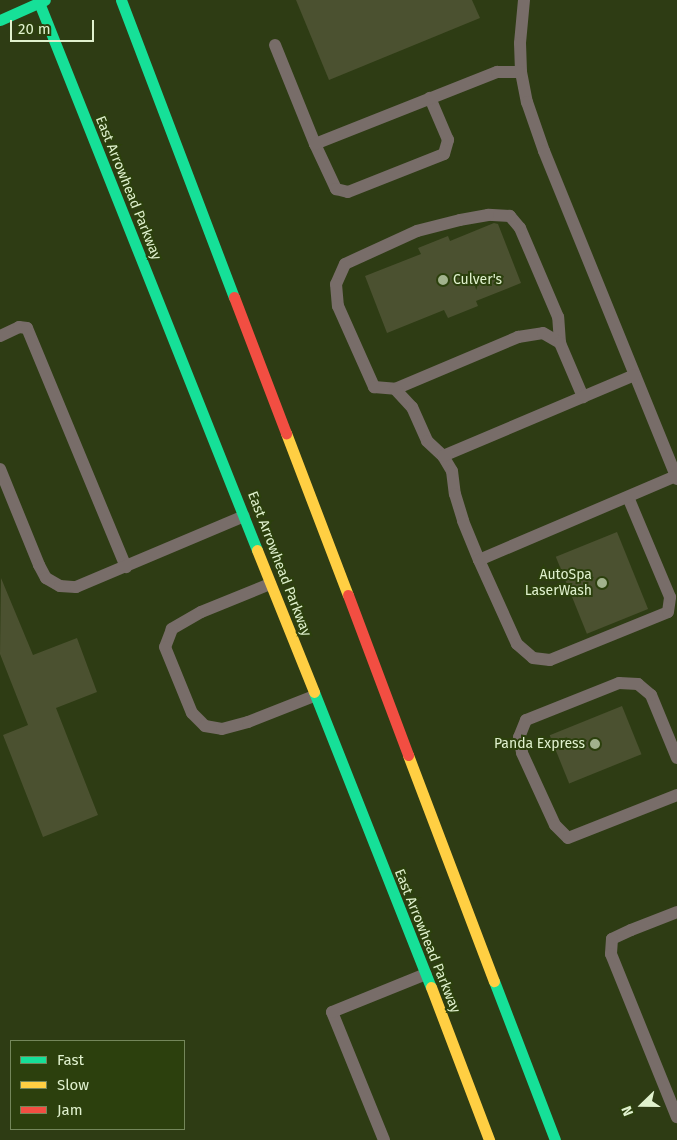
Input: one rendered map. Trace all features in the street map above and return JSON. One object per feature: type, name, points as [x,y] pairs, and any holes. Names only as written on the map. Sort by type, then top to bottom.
[{"type":"main road","points":[[121,0],[554,1140]]},
{"type":"main road","points":[[0,20],[41,1]]},
{"type":"main road","name":"East Arrowhead Parkway","points":[[41,1],[314,696],[426,974],[488,1140]]},
{"type":"lane","points":[[479,560],[676,478],[544,151],[527,102],[520,43],[524,0]]},
{"type":"lane","points":[[275,45],[315,144],[336,189],[348,192],[444,154],[448,140],[430,98]]},
{"type":"lane","points":[[315,144],[497,72],[522,72]]},
{"type":"lane","points":[[560,343],[543,333],[518,337],[395,390],[374,388],[338,306],[336,284],[344,264],[417,231],[488,215],[510,216],[520,228],[558,317],[560,343],[583,397]]},
{"type":"lane","points":[[0,336],[19,328],[27,328],[126,567]]},
{"type":"lane","points":[[443,456],[635,375]]},
{"type":"lane","points":[[395,390],[412,407],[427,442],[443,456],[452,471],[455,494],[463,521],[479,560],[517,644],[533,658],[550,660],[668,612],[670,597],[628,497]]},
{"type":"lane","points":[[0,469],[46,578],[60,586],[76,587],[244,516]]},
{"type":"lane","points":[[270,584],[201,612],[172,629],[165,647],[192,713],[204,726],[222,729],[248,722],[314,696]]},
{"type":"lane","points":[[677,758],[651,695],[638,684],[620,683],[526,720],[519,737],[522,753],[555,825],[568,838],[677,796]]},
{"type":"lane","points":[[677,912],[612,939],[611,954],[677,1117]]},
{"type":"lane","points":[[384,1140],[332,1012],[426,974]]},
{"type":"building","points":[[296,0],[472,0],[480,18],[329,80]]},
{"type":"building","name":"Culver's","points":[[494,223],[498,224],[521,283],[476,301],[478,306],[448,318],[444,310],[387,333],[365,276],[421,254],[418,248],[448,236],[450,241]]},
{"type":"building","name":"AutoSpa LaserWash","points":[[617,532],[648,609],[587,634],[556,557]]},
{"type":"building","points":[[1,578],[33,655],[77,638],[97,692],[56,708],[98,815],[43,837],[3,735],[28,725],[0,654]]},
{"type":"building","name":"Panda Express","points":[[622,706],[641,754],[569,783],[550,735]]},
{"type":"traffic: fast","points":[[38,0],[257,550]]},
{"type":"traffic: fast","points":[[0,20],[45,0]]},
{"type":"traffic: fast","points":[[121,0],[234,297]]},
{"type":"traffic: fast","points":[[314,692],[431,987]]},
{"type":"traffic: fast","points":[[494,981],[555,1140]]},
{"type":"traffic: slow","points":[[286,433],[348,595]]},
{"type":"traffic: slow","points":[[257,550],[314,692]]},
{"type":"traffic: slow","points":[[408,755],[494,981]]},
{"type":"traffic: slow","points":[[431,987],[489,1140]]},
{"type":"traffic: jam","points":[[234,297],[286,433]]},
{"type":"traffic: jam","points":[[348,595],[408,755]]},
{"type":"place","name":"Culver's","points":[[443,280]]},
{"type":"place","name":"AutoSpa LaserWash","points":[[602,583]]},
{"type":"place","name":"Panda Express","points":[[595,744]]}]
